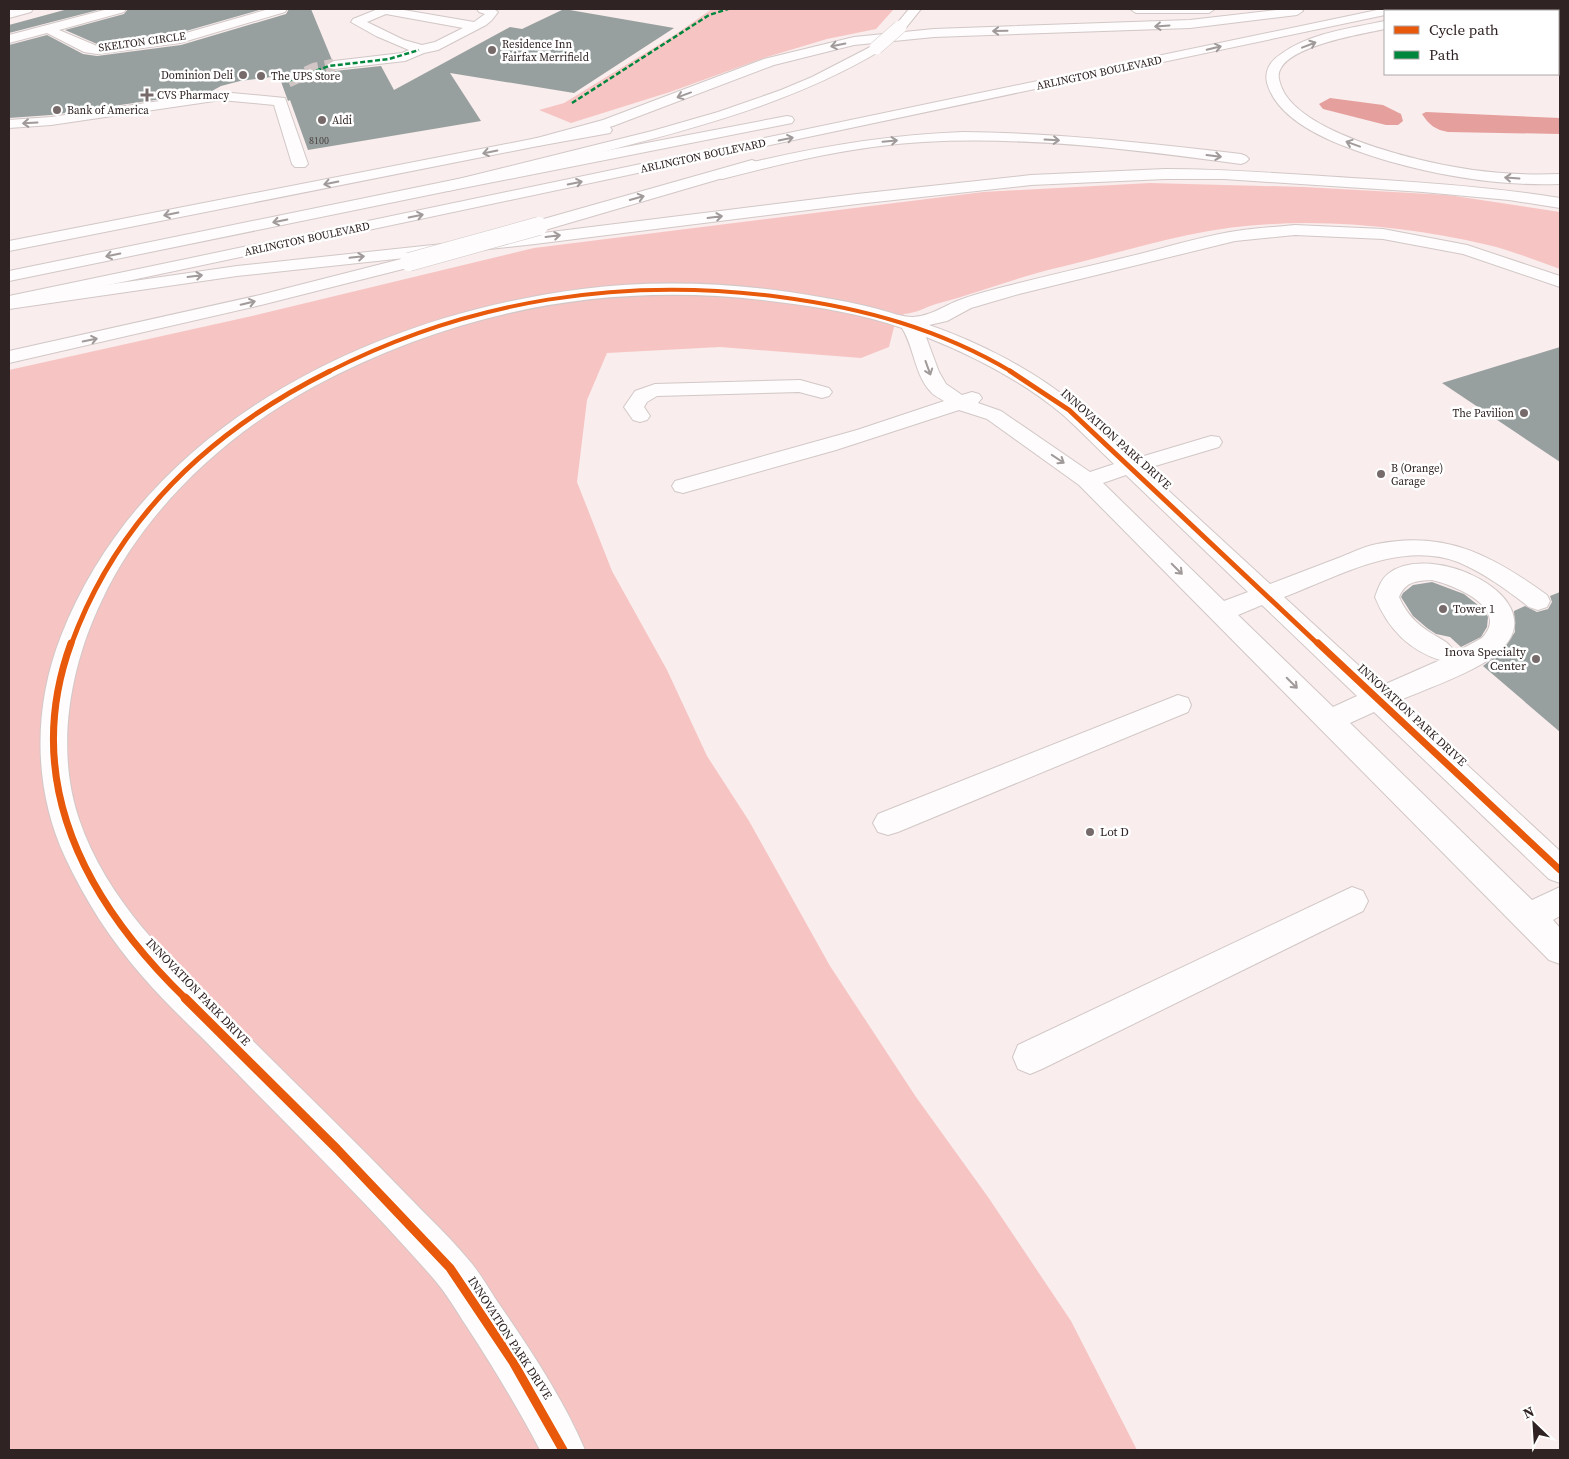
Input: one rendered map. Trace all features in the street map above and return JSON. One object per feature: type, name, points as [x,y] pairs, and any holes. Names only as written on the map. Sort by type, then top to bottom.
[{"type":"main road","points":[[9,13],[26,9]]},
{"type":"main road","points":[[9,39],[120,9]]},
{"type":"main road","name":"SKELTON CIRCLE","points":[[48,29],[89,49],[97,50],[180,39],[281,9]]},
{"type":"main road","points":[[334,65],[405,57],[420,50],[434,47],[491,16],[492,12],[483,9]]},
{"type":"main road","points":[[448,186],[691,126],[746,108],[830,74],[876,48],[900,27],[915,9]]},
{"type":"main road","points":[[1136,9],[1210,9]]},
{"type":"main road","points":[[420,50],[357,22],[385,10],[475,26]]},
{"type":"main road","points":[[538,142],[608,123],[769,62],[854,41],[934,33],[1190,24],[1302,10]]},
{"type":"main road","name":"ARLINGTON BOULEVARD","points":[[1167,39],[1302,10]]},
{"type":"main road","name":"ARLINGTON BOULEVARD","points":[[9,303],[1384,12]]},
{"type":"main road","points":[[223,15],[238,22]]},
{"type":"main road","points":[[1384,24],[1326,39],[1286,56],[1276,65],[1272,74],[1273,87],[1277,96],[1304,120],[1321,130],[1342,140],[1399,159],[1434,168],[1495,177],[1560,179]]},
{"type":"main road","points":[[9,358],[261,300],[409,262],[912,120],[1081,77]]},
{"type":"main road","points":[[9,124],[51,121],[221,96],[280,100],[300,164]]},
{"type":"main road","points":[[9,245],[538,142],[701,113],[775,96]]},
{"type":"main road","name":"ARLINGTON BOULEVARD","points":[[9,276],[448,186],[800,117]]},
{"type":"main road","points":[[722,174],[840,148],[897,141],[959,137],[1077,142],[1260,161],[1560,203]]},
{"type":"main road","points":[[9,303],[255,269],[535,239],[857,199],[1031,180],[1156,174],[1224,174],[1361,182],[1509,195]]},
{"type":"main road","points":[[1560,282],[1467,250],[1383,234],[1295,230],[1234,236],[1013,290],[965,304],[940,317],[909,323],[919,340],[929,372],[938,388],[970,399],[1087,480],[1560,949]]},
{"type":"main road","name":"INNOVATION PARK DRIVE","points":[[563,1450],[542,1409],[502,1343],[456,1275],[383,1196],[147,958],[101,896],[79,854],[63,814],[56,779],[55,709],[60,676],[70,642],[104,572],[126,537],[151,505],[186,468],[256,413],[305,382],[349,359],[392,341],[482,313],[532,301],[568,295],[654,288],[698,288],[788,296],[881,315],[909,323],[974,350],[1017,375],[1069,410],[1560,870]]},
{"type":"main road","points":[[640,416],[634,407],[636,401],[644,394],[656,390],[800,386],[822,392]]},
{"type":"main road","points":[[683,486],[859,438],[970,399]]},
{"type":"main road","points":[[1087,480],[1211,442]]},
{"type":"main road","points":[[1220,612],[1377,552],[1420,547],[1444,550],[1467,556],[1490,566],[1538,601]]},
{"type":"main road","points":[[1329,720],[1466,660],[1483,650],[1497,637],[1502,621],[1496,604],[1484,592],[1468,582],[1446,574],[1427,571],[1410,572],[1398,578],[1391,586],[1387,597],[1393,613],[1410,632],[1440,650]]},
{"type":"main road","points":[[888,823],[1178,705]]},
{"type":"main road","points":[[1030,1057],[1352,901]]},
{"type":"main road","points":[[1528,918],[1560,901]]},
{"type":"shaded area","points":[[712,9],[894,9],[876,29],[827,39],[767,57],[670,92],[571,123],[539,110],[564,103],[673,36]]},
{"type":"shaded area","points":[[1330,98],[1383,105],[1401,114],[1403,121],[1398,125],[1386,125],[1323,109],[1319,104]]},
{"type":"shaded area","points":[[1426,112],[1560,118],[1560,134],[1448,132],[1430,124],[1422,114]]},
{"type":"shaded area","points":[[1150,183],[1304,187],[1448,195],[1560,212],[1560,269],[1488,245],[1414,231],[1339,224],[1301,223],[1225,228],[1153,243],[1034,274],[904,314],[895,323],[889,347],[861,358],[720,347],[607,353],[587,400],[577,482],[612,571],[667,670],[707,756],[749,821],[830,966],[916,1097],[988,1197],[1071,1321],[1137,1450],[9,1450],[9,370],[252,316],[534,248],[983,192]]},
{"type":"building","points":[[68,9],[102,9],[9,33],[9,25]]},
{"type":"building","points":[[128,9],[263,9],[179,33],[97,44],[65,30],[124,14]]},
{"type":"building","points":[[289,9],[311,9],[332,60],[325,65],[327,69],[334,71],[381,66],[394,90],[510,27],[522,29],[564,9],[674,28],[574,93],[450,73],[481,121],[308,150],[279,76],[240,81],[221,86],[210,92],[51,115],[9,118],[9,45],[47,35],[83,54],[97,56],[181,45],[286,14]]},
{"type":"building","name":"The Pavilion","points":[[1560,347],[1560,462],[1442,383]]},
{"type":"building","name":"Tower 1","points":[[1432,582],[1464,594],[1483,609],[1488,617],[1487,627],[1481,637],[1461,647],[1450,637],[1436,634],[1413,616],[1401,597],[1403,593],[1413,585]]},
{"type":"building","name":"Inova Specialty Center","points":[[1560,592],[1560,732],[1483,666],[1501,652],[1515,632],[1514,611],[1525,606],[1537,612],[1548,609],[1552,602],[1550,596]]},
{"type":"tunnel","points":[[288,81],[315,69],[334,65]]},
{"type":"marked path","points":[[572,103],[709,15],[728,9]]},
{"type":"marked path","points":[[288,81],[329,66],[379,61],[419,50]]},
{"type":"cycle path","points":[[563,1450],[513,1362],[450,1268],[337,1149],[164,977],[133,941],[88,874],[71,837],[62,810],[55,754],[56,709],[59,688],[69,648],[85,609],[108,564],[139,520],[195,461],[237,427],[300,386],[368,352],[438,325],[512,306],[586,293],[662,289],[738,291],[813,301],[872,313],[896,319],[950,339],[1012,371],[1069,410],[1560,870]]},
{"type":"place","name":"Residence Inn Fairfax Merrifield","points":[[492,50]]},
{"type":"place","name":"Dominion Deli","points":[[243,75]]},
{"type":"place","name":"The UPS Store","points":[[261,76]]},
{"type":"place","name":"CVS Pharmacy","points":[[147,95]]},
{"type":"place","name":"Bank of America","points":[[57,110]]},
{"type":"place","name":"Aldi","points":[[322,120]]},
{"type":"place","name":"The Pavilion","points":[[1524,413]]},
{"type":"place","name":"B (Orange) Garage","points":[[1381,474]]},
{"type":"place","name":"Tower 1","points":[[1443,609]]},
{"type":"place","name":"Inova Specialty Center","points":[[1536,659]]},
{"type":"place","name":"Lot D","points":[[1090,832]]}]
